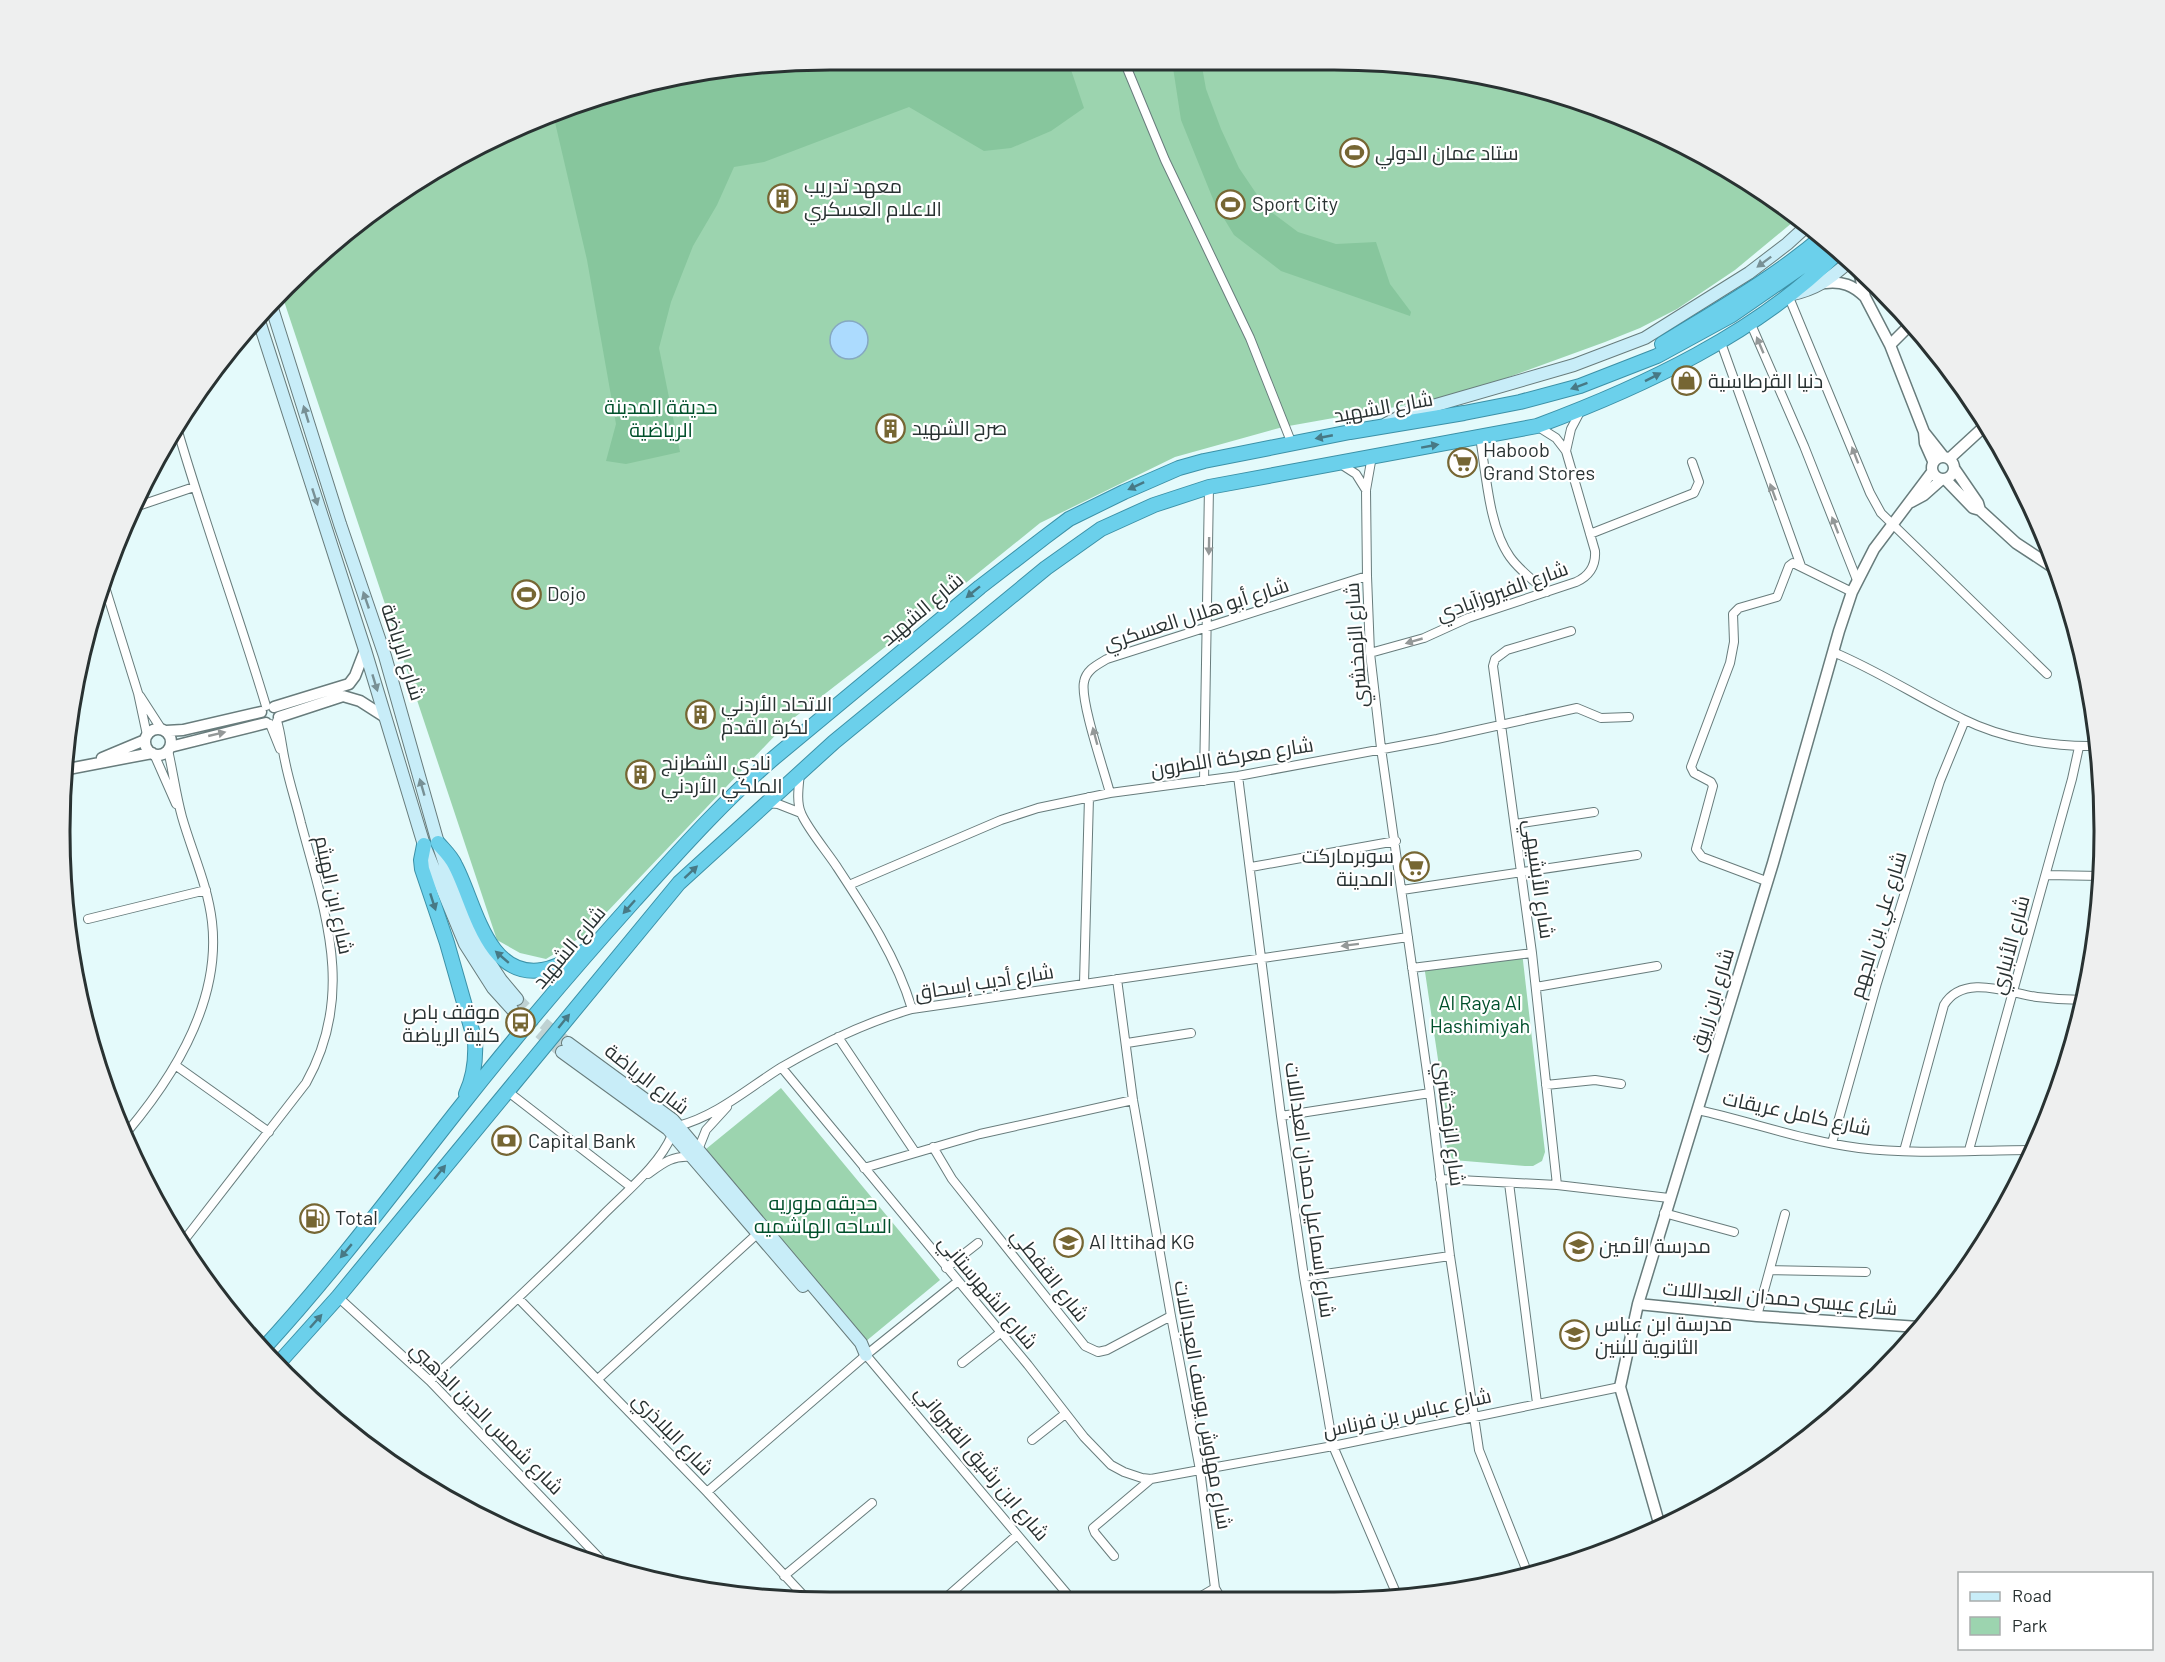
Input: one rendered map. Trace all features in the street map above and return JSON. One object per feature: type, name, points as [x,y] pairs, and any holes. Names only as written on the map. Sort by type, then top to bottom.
[{"type":"highway","points":[[1616,371],[1742,295],[1795,260],[1815,243]]},
{"type":"highway","name":"شارع الشهيد","points":[[269,1342],[593,947],[663,868],[750,778],[980,587],[1070,519],[1153,478],[1204,461],[1520,402],[1571,388],[1657,356],[1732,315],[1824,250]]},
{"type":"highway","points":[[283,1358],[338,1297],[679,883],[800,772],[1037,575],[1101,529],[1154,505],[1209,487],[1537,426],[1581,410],[1653,377],[1750,322],[1788,296],[1832,257]]},
{"type":"highway","points":[[460,1107],[473,1075],[476,1056],[475,1041],[454,966],[422,869],[421,860],[431,844],[452,858],[491,946],[504,961],[522,969],[542,970],[552,968],[593,947]]},
{"type":"main road","points":[[1382,428],[1406,414],[1574,364],[1645,338],[1749,273],[1801,231]]},
{"type":"main road","points":[[1788,296],[1825,283],[1844,267]]},
{"type":"main road","name":"شارع الرياضة","points":[[274,314],[385,656],[431,844]]},
{"type":"main road","name":"شارع الرياضة","points":[[261,328],[386,717],[465,944],[478,967],[514,1004]]},
{"type":"main road","points":[[334,557],[350,553]]},
{"type":"main road","name":"شارع الرياضة","points":[[565,1047],[668,1116],[675,1131],[695,1154]]},
{"type":"main road","name":"شارع ابن رشيق القيرواني","points":[[695,1154],[758,1234],[858,1350],[866,1355]]},
{"type":"main road","name":"شارع ابن رشيق القيرواني","points":[[695,1154],[861,1342],[866,1355]]},
{"type":"street","points":[[1128,70],[1165,160],[1251,338],[1292,444]]},
{"type":"street","points":[[1825,283],[1843,283],[1859,291],[1865,297]]},
{"type":"street","points":[[1862,284],[1865,297],[1890,345],[1924,432],[1943,463],[1978,503],[1980,510]]},
{"type":"street","points":[[1788,296],[1870,493],[1881,513],[2047,674]]},
{"type":"street","points":[[1750,322],[1804,446],[1857,580]]},
{"type":"street","points":[[1890,345],[1906,329]]},
{"type":"street","points":[[1720,340],[1801,566]]},
{"type":"street","points":[[1566,451],[1571,429],[1581,410]]},
{"type":"street","points":[[1537,426],[1556,438],[1566,451]]},
{"type":"street","points":[[1980,430],[1943,463],[1934,476],[1944,479],[1973,508],[1980,510],[2016,543],[2045,562]]},
{"type":"street","points":[[1480,437],[1497,533],[1510,558],[1547,592]]},
{"type":"street","name":"شارع ابن الهيثم","points":[[180,438],[285,760],[324,913],[334,978],[328,1022],[314,1068],[294,1100],[188,1236]]},
{"type":"street","name":"شارع الفيروزآبادي","points":[[1370,653],[1424,638],[1468,618],[1582,579],[1592,570],[1595,558],[1590,534],[1566,451]]},
{"type":"street","name":"شارع الزمخشري","points":[[1372,456],[1366,490],[1370,653],[1472,1417],[1479,1450],[1489,1479],[1525,1567]]},
{"type":"street","points":[[1590,534],[1694,494],[1699,482],[1692,462]]},
{"type":"street","points":[[1338,463],[1356,474],[1366,490]]},
{"type":"street","name":"شارع ابن زريق","points":[[1658,1519],[1620,1387],[1638,1304],[1852,592],[1874,549],[1917,490],[1943,463],[1953,472],[1924,495],[1910,502]]},
{"type":"street","points":[[145,504],[194,487]]},
{"type":"street","points":[[1204,781],[1209,487]]},
{"type":"street","points":[[1766,881],[1699,855],[1696,846],[1713,786],[1711,782],[1694,773],[1691,767],[1730,663],[1734,642],[1733,614],[1739,608],[1776,597],[1791,564],[1796,563],[1852,592]]},
{"type":"street","name":"شارع أبو هلال العسكري","points":[[1110,793],[1084,698],[1084,681],[1094,666],[1107,659],[1208,625],[1367,576]]},
{"type":"street","points":[[108,597],[138,693],[147,748],[153,754],[182,815]]},
{"type":"street","name":"شارع الأبشيهي","points":[[1557,1185],[1532,953],[1493,666],[1495,659],[1507,650],[1570,631]]},
{"type":"street","points":[[88,764],[146,738],[153,730],[183,730],[270,716],[349,684],[355,676],[364,650]]},
{"type":"street","points":[[1833,652],[1965,720],[2028,740],[2089,746]]},
{"type":"street","points":[[131,1128],[147,1109],[175,1065],[194,1028],[210,979],[213,922],[206,890],[182,815],[169,748],[170,738],[138,693]]},
{"type":"street","points":[[73,767],[161,754],[169,748],[343,696],[360,701],[386,717]]},
{"type":"street","name":"شارع معركة اللطرون","points":[[849,885],[1038,807],[1110,793],[1239,776],[1501,726],[1577,708],[1601,718],[1629,717]]},
{"type":"street","name":"شارع علي بن الجهم","points":[[1832,1143],[1877,983],[1926,823],[1965,720]]},
{"type":"street","name":"شارع الأنباري","points":[[1970,1150],[2079,747]]},
{"type":"street","points":[[800,772],[798,792],[801,813],[849,885],[899,973],[912,1009]]},
{"type":"street","name":"شارع إسماعيل حمدان العبداللات","points":[[1239,776],[1281,1116],[1333,1446],[1394,1589]]},
{"type":"street","points":[[1084,983],[1089,797]]},
{"type":"street","points":[[765,803],[778,804],[801,813]]},
{"type":"street","points":[[1515,824],[1594,812]]},
{"type":"street","points":[[1251,867],[1396,841]]},
{"type":"street","points":[[1402,890],[1636,855]]},
{"type":"street","points":[[2046,875],[2093,876]]},
{"type":"street","points":[[88,919],[206,890]]},
{"type":"street","name":"شارع أديب إسحاق","points":[[675,1131],[734,1100],[782,1068],[838,1037],[881,1018],[912,1009],[1408,938]]},
{"type":"street","points":[[1412,968],[1532,953]]},
{"type":"street","points":[[1536,987],[1657,966]]},
{"type":"street","name":"شارع مهاوش يوسف العبداللات","points":[[1117,979],[1133,1100],[1200,1470],[1217,1592]]},
{"type":"street","points":[[1904,1151],[1944,1005],[1949,997],[1958,991],[1987,987],[2058,1000],[2075,1000]]},
{"type":"street","points":[[1127,1043],[1191,1033]]},
{"type":"street","points":[[838,1037],[915,1152]]},
{"type":"street","points":[[175,1065],[269,1132]]},
{"type":"street","name":"شارع الشهرستاني","points":[[782,1068],[1065,1414],[1111,1465],[1124,1472],[1151,1479],[1200,1470]]},
{"type":"street","points":[[1546,1085],[1595,1080],[1622,1084]]},
{"type":"street","points":[[507,1091],[631,1187]]},
{"type":"street","points":[[1281,1116],[1430,1093]]},
{"type":"street","name":"شارع أديب إسحاق","points":[[695,1154],[706,1130],[734,1100]]},
{"type":"street","points":[[864,1168],[933,1147],[1031,1122],[1133,1100]]},
{"type":"street","name":"شارع كامل عريقات","points":[[1698,1110],[1858,1148],[1904,1151],[2024,1150]]},
{"type":"street","points":[[430,1381],[631,1187],[665,1149],[675,1131]]},
{"type":"street","name":"شارع القفطي","points":[[933,1147],[952,1179],[1084,1346],[1098,1352],[1107,1350],[1171,1316]]},
{"type":"street","points":[[631,1187],[671,1159],[695,1154]]},
{"type":"street","points":[[1440,1179],[1557,1185],[1669,1198]]},
{"type":"street","points":[[1509,1183],[1537,1403]]},
{"type":"street","points":[[1664,1214],[1734,1232]]},
{"type":"street","points":[[1757,1316],[1785,1214]]},
{"type":"street","points":[[598,1379],[758,1234]]},
{"type":"street","points":[[946,1268],[978,1243]]},
{"type":"street","points":[[1305,1277],[1450,1256]]},
{"type":"street","points":[[1770,1270],[1866,1272]]},
{"type":"street","points":[[706,1492],[866,1355],[957,1282]]},
{"type":"street","name":"شارع شمس الدين الذهبي","points":[[338,1297],[430,1381],[595,1554]]},
{"type":"street","name":"شارع البلاذري","points":[[518,1298],[598,1379],[798,1591]]},
{"type":"street","name":"شارع عيسى حمدان العبداللات","points":[[1638,1304],[1757,1316],[1911,1326]]},
{"type":"street","points":[[962,1363],[1000,1334]]},
{"type":"street","name":"شارع ابن رشيق القيرواني","points":[[866,1355],[1065,1592]]},
{"type":"street","name":"شارع عباس بن فرناس","points":[[1200,1470],[1333,1446],[1620,1387]]},
{"type":"street","points":[[1032,1440],[1065,1414]]},
{"type":"street","points":[[1114,1556],[1094,1528],[1151,1479]]},
{"type":"street","points":[[784,1576],[872,1503]]},
{"type":"street","points":[[952,1592],[1017,1535]]},
{"type":"green space","name":"حديقة المدينة الرياضية","points":[[831,70],[1334,70],[1384,72],[1482,85],[1531,96],[1578,111],[1625,128],[1714,172],[1791,224],[1735,270],[1677,309],[1640,328],[1605,342],[1457,396],[1283,427],[1175,457],[1040,523],[786,724],[586,934],[546,959],[520,953],[497,940],[284,302],[330,259],[368,228],[451,172],[540,128],[587,111],[634,96],[732,77]]},
{"type":"green space","points":[[1071,70],[1084,108],[1051,131],[1011,148],[984,151],[909,107],[764,162],[734,167],[717,205],[693,246],[671,302],[659,348],[680,452],[626,464],[606,461],[616,424],[587,260],[555,123],[634,96],[683,85],[781,72]]},
{"type":"green space","points":[[1173,70],[1203,70],[1206,89],[1221,129],[1239,168],[1266,208],[1298,232],[1336,244],[1376,242],[1390,284],[1411,312],[1410,316],[1281,271],[1234,235],[1215,204],[1181,120]]},
{"type":"green space","name":"Al Raya Al Hashimiyah","points":[[1522,952],[1545,1152],[1542,1161],[1533,1166],[1453,1160],[1443,1132],[1448,1127],[1424,965]]},
{"type":"green space","name":"حديقه مروريه الساحه الهاشميه","points":[[781,1088],[940,1280],[865,1342],[706,1149]]},
{"type":"water","points":[[849,321],[863,326],[868,340],[863,354],[849,359],[835,354],[830,340],[835,326]]},
{"type":"tunnel","points":[[517,999],[568,1043]]},
{"type":"tunnel","points":[[512,1009],[562,1052]]},
{"type":"place","name":"ستاد عمان الدولي","points":[[1354,153]]},
{"type":"place","name":"معهد تدريب الاعلام العسكري","points":[[783,198]]},
{"type":"place","name":"Sport City","points":[[1231,204]]},
{"type":"place","name":"دنيا القرطاسية","points":[[1687,381]]},
{"type":"place","name":"صرح الشهيد","points":[[891,428]]},
{"type":"place","name":"Haboob Grand Stores","points":[[1462,462]]},
{"type":"place","name":"Dojo","points":[[526,594]]},
{"type":"place","name":"الاتحاد الأردني لكرة القدم","points":[[700,715]]},
{"type":"place","name":"نادي الشطرنج الملكي الأردني","points":[[640,775]]},
{"type":"place","name":"سوبرماركت المدينة","points":[[1415,867]]},
{"type":"place","name":"موقف باص كلية الرياضة","points":[[521,1023]]},
{"type":"place","name":"Capital Bank","points":[[507,1141]]},
{"type":"place","name":"Total","points":[[314,1218]]},
{"type":"place","name":"Al Ittihad KG","points":[[1068,1242]]},
{"type":"place","name":"مدرسة الأمين","points":[[1578,1246]]},
{"type":"place","name":"مدرسة ابن عباس الثانوية للبنين","points":[[1574,1335]]}]
